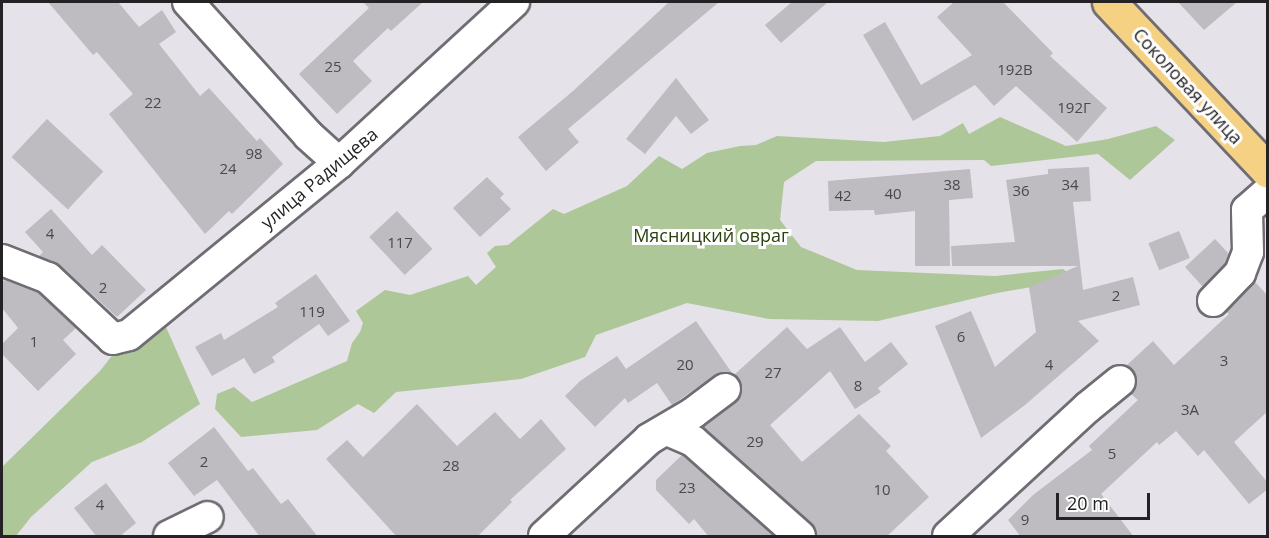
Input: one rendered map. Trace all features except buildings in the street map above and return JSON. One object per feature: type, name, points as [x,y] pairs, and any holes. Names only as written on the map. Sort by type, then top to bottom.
[{"type":"main road","name":"Соколовая улица","points":[[1110,2],[1268,171]]},
{"type":"street","points":[[188,2],[308,135],[339,164]]},
{"type":"street","name":"улица Радищева","points":[[2,260],[48,278],[113,339],[129,334],[339,164],[514,2]]},
{"type":"street","points":[[1213,301],[1240,273],[1248,252],[1247,210],[1268,192]]},
{"type":"street","points":[[948,537],[1088,406],[1120,381]]},
{"type":"street","points":[[544,537],[649,439],[667,430],[725,389]]},
{"type":"street","points":[[667,430],[693,441],[801,537]]},
{"type":"street","points":[[169,537],[208,517]]},
{"type":"green space","name":"Мясницкий овраг","points":[[1000,117],[1066,146],[1108,139],[1156,126],[1175,140],[1130,180],[1098,154],[991,166],[984,160],[816,161],[784,182],[780,220],[801,247],[857,270],[995,276],[1063,269],[1076,279],[997,293],[878,321],[769,319],[687,303],[596,335],[585,357],[521,379],[396,392],[374,413],[358,404],[317,430],[241,437],[215,409],[217,394],[234,387],[252,402],[347,361],[352,343],[363,323],[356,311],[385,290],[410,295],[468,276],[476,285],[496,267],[487,253],[495,246],[508,245],[553,209],[564,214],[627,186],[659,156],[682,169],[707,153],[756,145],[777,136],[884,142],[940,136],[963,123],[969,134]]},
{"type":"green space","points":[[166,327],[200,404],[142,442],[92,462],[31,517],[16,536],[2,536],[2,467],[100,371],[114,353],[135,346]]}]
